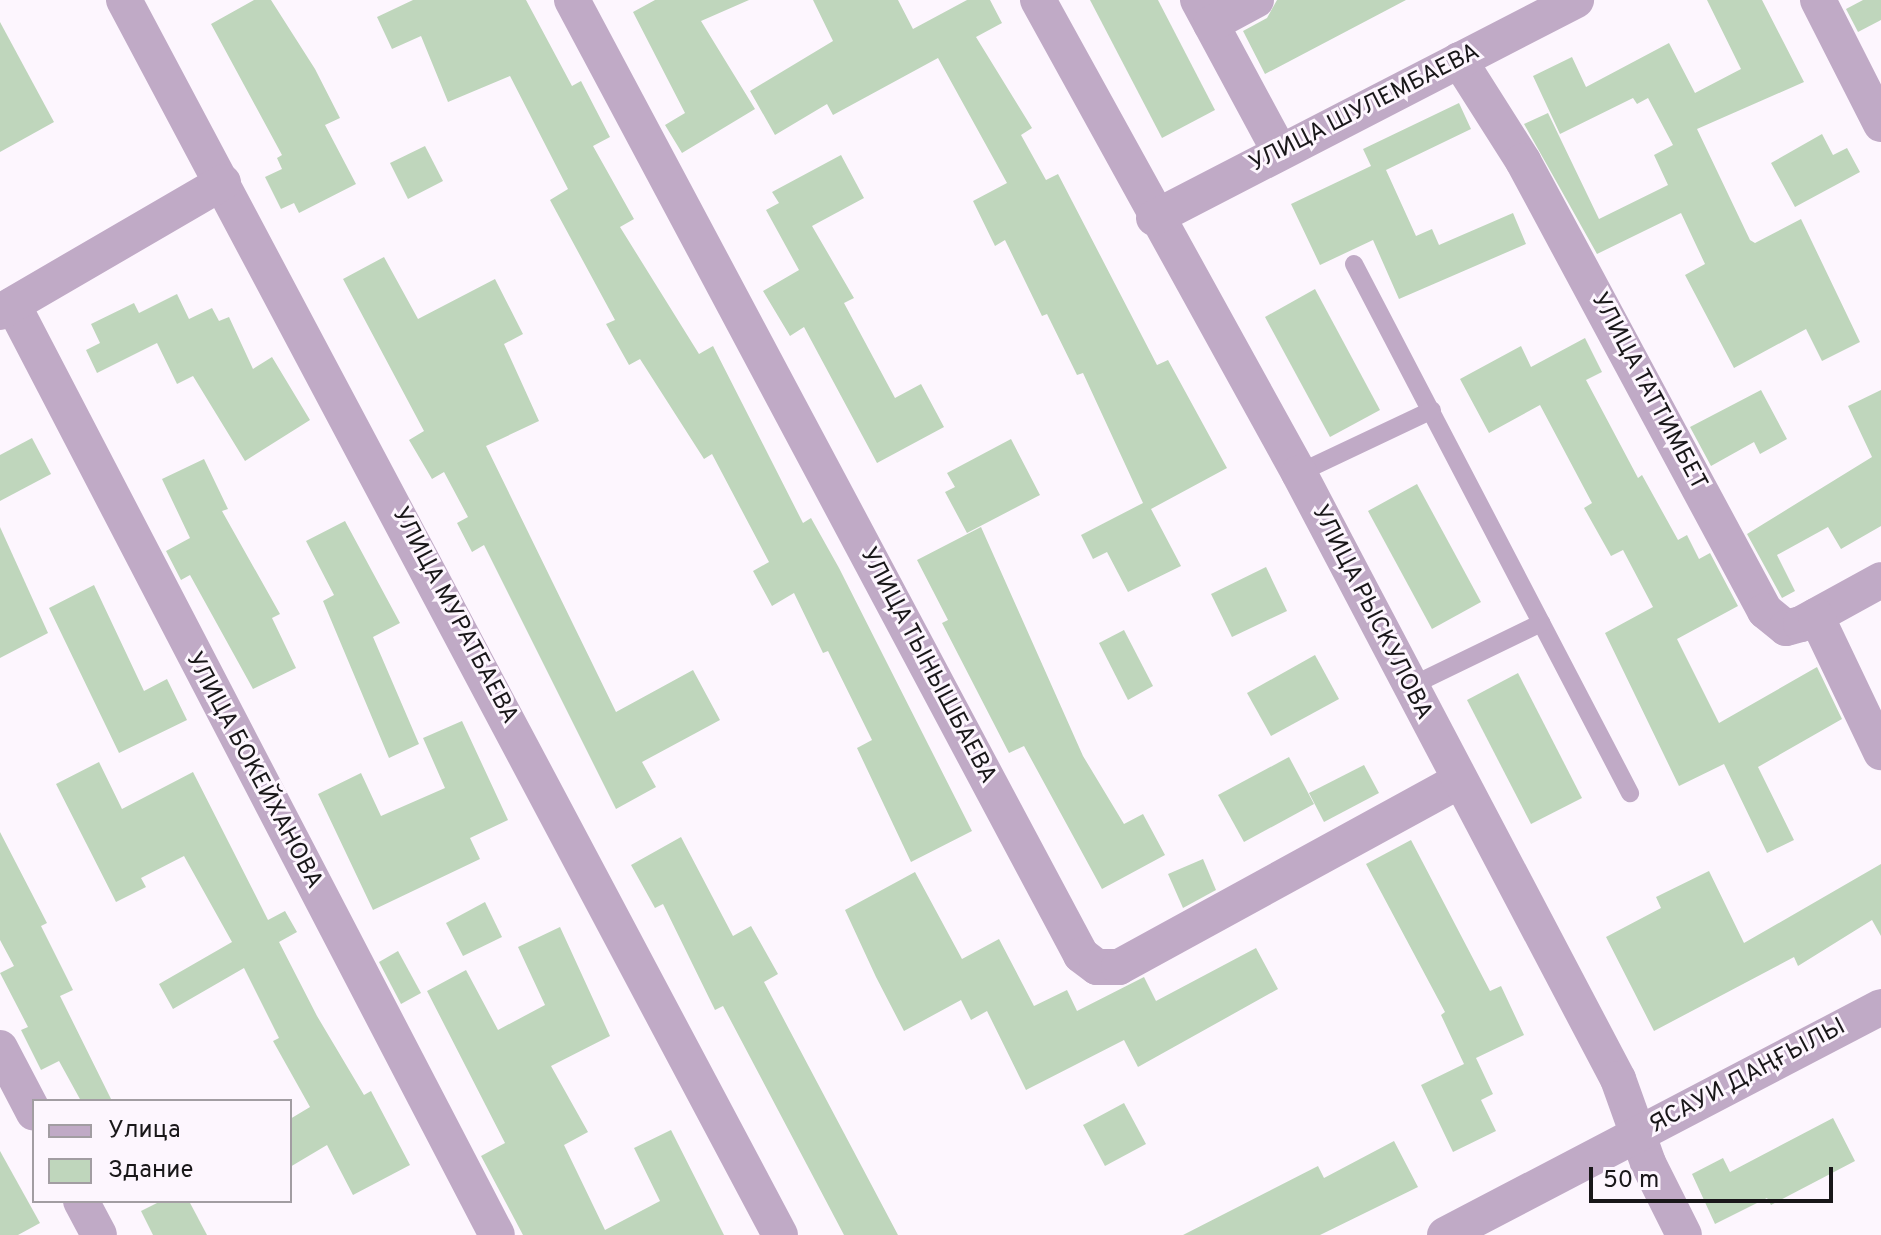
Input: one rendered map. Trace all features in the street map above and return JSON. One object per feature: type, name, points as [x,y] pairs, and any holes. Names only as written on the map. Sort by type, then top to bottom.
[{"type":"street","name":"УЛИЦА МУРАТБАЕВА","points":[[124,0],[780,1235]]},
{"type":"street","name":"УЛИЦА ТЫНЫШБАЕВА","points":[[572,0],[1081,955],[1097,967],[1119,967],[1457,782]]},
{"type":"street","name":"УЛИЦА РЫСКУЛОВА","points":[[1038,0],[1154,218],[1299,473],[1457,782],[1618,1079],[1637,1135],[1684,1235]]},
{"type":"street","points":[[1256,0],[1205,12],[1280,152]]},
{"type":"street","name":"УЛИЦА ШУЛЕМБАЕВА","points":[[1154,218],[1576,0]]},
{"type":"street","points":[[1818,0],[1881,124]]},
{"type":"street","name":"УЛИЦА ТАТТИМБЕТ","points":[[1459,60],[1523,161],[1765,611],[1786,628],[1816,616],[1881,580]]},
{"type":"street","points":[[7,308],[223,182]]},
{"type":"street","name":"УЛИЦА БОКЕЙХАНОВА","points":[[7,308],[497,1235]]},
{"type":"street","points":[[1816,616],[1881,752]]},
{"type":"street","name":"ЯСАУИ ДАҢҒЫЛЫ","points":[[1445,1235],[1881,1007]]},
{"type":"street","points":[[0,1048],[32,1109]]},
{"type":"street","points":[[82,1203],[99,1235]]},
{"type":"lane","points":[[1354,264],[1630,793]]},
{"type":"lane","points":[[1299,473],[1432,410]]},
{"type":"lane","points":[[1409,687],[1541,623]]},
{"type":"building","points":[[254,0],[271,0],[315,69],[340,118],[325,125],[356,184],[299,213],[294,203],[281,209],[265,177],[282,169],[277,158],[282,155],[211,24]]},
{"type":"building","points":[[413,0],[526,0],[572,86],[581,81],[610,137],[593,146],[634,219],[620,227],[699,354],[713,346],[803,523],[811,518],[839,568],[972,831],[911,862],[857,748],[872,740],[828,651],[823,653],[794,593],[772,606],[753,571],[769,562],[712,454],[704,459],[640,359],[629,365],[606,324],[615,320],[550,200],[568,189],[510,76],[448,102],[421,36],[392,49],[377,17]]},
{"type":"building","points":[[655,0],[749,0],[701,21],[755,109],[682,153],[665,125],[685,113],[633,12]]},
{"type":"building","points":[[813,0],[898,0],[913,29],[967,0],[990,0],[1002,23],[976,37],[1032,128],[1021,135],[1046,180],[1058,174],[1157,365],[1168,360],[1227,468],[1151,509],[1181,566],[1128,592],[1107,552],[1093,559],[1081,535],[1143,503],[1083,373],[1077,375],[1047,314],[1042,316],[1005,240],[995,246],[973,201],[1007,183],[938,58],[833,115],[827,104],[775,135],[750,91],[833,41]]},
{"type":"building","points":[[1090,0],[1158,0],[1215,110],[1162,138]]},
{"type":"building","points":[[1277,0],[1406,0],[1265,74],[1243,31],[1267,18]]},
{"type":"building","points":[[1707,0],[1762,0],[1804,82],[1697,129],[1750,240],[1755,243],[1801,219],[1860,342],[1822,361],[1806,329],[1734,368],[1685,275],[1705,264],[1681,213],[1597,254],[1524,124],[1548,113],[1599,219],[1668,185],[1654,155],[1673,145],[1648,98],[1637,104],[1633,98],[1560,134],[1533,76],[1572,57],[1586,87],[1669,43],[1695,93],[1741,69]]},
{"type":"building","points":[[1863,0],[1881,0],[1881,20],[1858,32],[1846,9]]},
{"type":"building","points":[[0,22],[54,122],[0,152]]},
{"type":"building","points":[[1459,103],[1471,129],[1386,170],[1416,236],[1432,229],[1439,245],[1513,213],[1526,244],[1399,299],[1373,240],[1320,265],[1291,204],[1371,166],[1363,149]]},
{"type":"building","points":[[1822,134],[1833,155],[1847,148],[1860,172],[1795,207],[1771,163]]},
{"type":"building","points":[[425,146],[443,181],[408,199],[390,163]]},
{"type":"building","points":[[841,155],[864,198],[812,226],[854,298],[844,303],[895,398],[921,384],[944,427],[877,463],[804,327],[790,336],[763,291],[799,270],[766,210],[779,203],[772,192]]},
{"type":"building","points":[[384,257],[418,319],[495,279],[523,334],[504,344],[539,421],[486,446],[616,712],[693,670],[720,720],[642,762],[656,787],[616,809],[484,545],[472,552],[457,523],[468,517],[444,472],[432,479],[409,440],[424,431],[343,279]]},
{"type":"building","points":[[1315,289],[1380,410],[1330,437],[1265,317]]},
{"type":"building","points":[[177,294],[189,319],[212,308],[219,321],[229,317],[253,369],[272,357],[310,420],[245,461],[193,376],[177,384],[157,343],[97,373],[86,350],[100,343],[91,324],[134,303],[139,313]]},
{"type":"building","points":[[1585,338],[1602,372],[1586,380],[1638,478],[1642,475],[1678,540],[1687,535],[1699,559],[1710,553],[1738,606],[1677,639],[1719,723],[1817,667],[1842,719],[1758,767],[1794,840],[1767,853],[1724,764],[1679,786],[1605,633],[1653,607],[1623,550],[1611,556],[1584,508],[1592,503],[1540,405],[1489,433],[1460,379],[1521,346],[1531,367]]},
{"type":"building","points":[[1761,390],[1787,439],[1760,454],[1754,442],[1711,466],[1690,427]]},
{"type":"building","points":[[1881,390],[1881,526],[1841,549],[1828,527],[1777,555],[1795,591],[1782,598],[1747,534],[1872,457],[1848,406]]},
{"type":"building","points":[[32,438],[51,474],[0,501],[0,455]]},
{"type":"building","points":[[1011,439],[1040,495],[967,533],[945,492],[955,487],[947,473]]},
{"type":"building","points":[[204,459],[228,509],[222,511],[280,614],[272,618],[296,668],[253,689],[190,575],[181,580],[166,551],[190,538],[162,479]]},
{"type":"building","points":[[1417,484],[1481,602],[1432,629],[1368,511]]},
{"type":"building","points":[[345,521],[400,623],[373,637],[419,744],[389,758],[323,601],[334,595],[306,541]]},
{"type":"building","points":[[0,527],[48,633],[0,658]]},
{"type":"building","points":[[981,527],[1083,756],[1124,824],[1143,814],[1165,855],[1102,889],[1024,746],[1009,753],[942,623],[948,620],[917,560]]},
{"type":"building","points":[[1266,567],[1287,611],[1232,637],[1211,594]]},
{"type":"building","points":[[94,585],[144,691],[167,679],[187,720],[119,753],[49,608]]},
{"type":"building","points":[[1124,630],[1153,686],[1128,700],[1099,643]]},
{"type":"building","points":[[1315,655],[1339,699],[1271,736],[1247,693]]},
{"type":"building","points":[[1518,673],[1582,798],[1531,824],[1467,700]]},
{"type":"building","points":[[462,721],[508,820],[470,838],[480,859],[373,910],[318,794],[361,773],[381,816],[445,788],[423,738]]},
{"type":"building","points":[[1289,757],[1314,804],[1244,842],[1218,795]]},
{"type":"building","points":[[99,762],[122,809],[193,772],[268,920],[285,911],[297,932],[279,942],[317,1016],[364,1095],[371,1091],[410,1165],[353,1195],[327,1145],[292,1166],[292,1118],[310,1107],[273,1041],[279,1038],[244,968],[173,1009],[159,984],[232,942],[184,856],[141,878],[146,887],[116,902],[56,784]]},
{"type":"building","points":[[1364,765],[1379,793],[1324,822],[1309,793]]},
{"type":"building","points":[[0,832],[47,923],[41,926],[73,990],[60,996],[111,1099],[80,1099],[59,1061],[41,1070],[21,1030],[28,1027],[0,973],[14,966],[0,940]]},
{"type":"building","points":[[681,837],[733,936],[751,926],[778,974],[764,982],[898,1235],[844,1235],[723,1006],[715,1010],[663,904],[655,908],[631,865]]},
{"type":"building","points":[[1411,840],[1490,991],[1501,986],[1524,1035],[1476,1058],[1493,1094],[1481,1100],[1496,1131],[1453,1152],[1421,1085],[1464,1064],[1441,1015],[1445,1012],[1366,864]]},
{"type":"building","points":[[1203,859],[1216,890],[1183,908],[1168,874]]},
{"type":"building","points":[[1881,864],[1881,936],[1872,920],[1798,966],[1794,957],[1654,1031],[1606,937],[1661,908],[1656,897],[1709,871],[1744,943]]},
{"type":"building","points":[[915,872],[962,959],[999,939],[1034,1006],[1067,990],[1077,1011],[1144,977],[1156,1001],[1256,948],[1278,989],[1138,1067],[1124,1040],[1026,1090],[987,1011],[971,1020],[961,1000],[904,1031],[876,977],[845,910]]},
{"type":"building","points":[[485,902],[502,937],[463,956],[446,923]]},
{"type":"building","points":[[560,927],[610,1036],[551,1066],[588,1132],[564,1145],[605,1230],[660,1201],[634,1148],[671,1130],[724,1235],[523,1235],[481,1156],[505,1143],[427,991],[466,970],[498,1030],[545,1005],[518,947]]},
{"type":"building","points":[[398,951],[421,993],[401,1004],[379,962]]},
{"type":"building","points":[[1124,1103],[1146,1144],[1105,1166],[1083,1125]]},
{"type":"building","points":[[1833,1118],[1855,1161],[1771,1205],[1767,1198],[1715,1224],[1692,1174],[1723,1158],[1730,1172]]},
{"type":"building","points":[[1394,1141],[1418,1187],[1320,1235],[1183,1235],[1318,1166],[1324,1178]]},
{"type":"building","points":[[0,1151],[40,1223],[18,1235],[0,1235]]},
{"type":"building","points":[[157,1203],[190,1203],[207,1235],[153,1235],[141,1211]]}]
